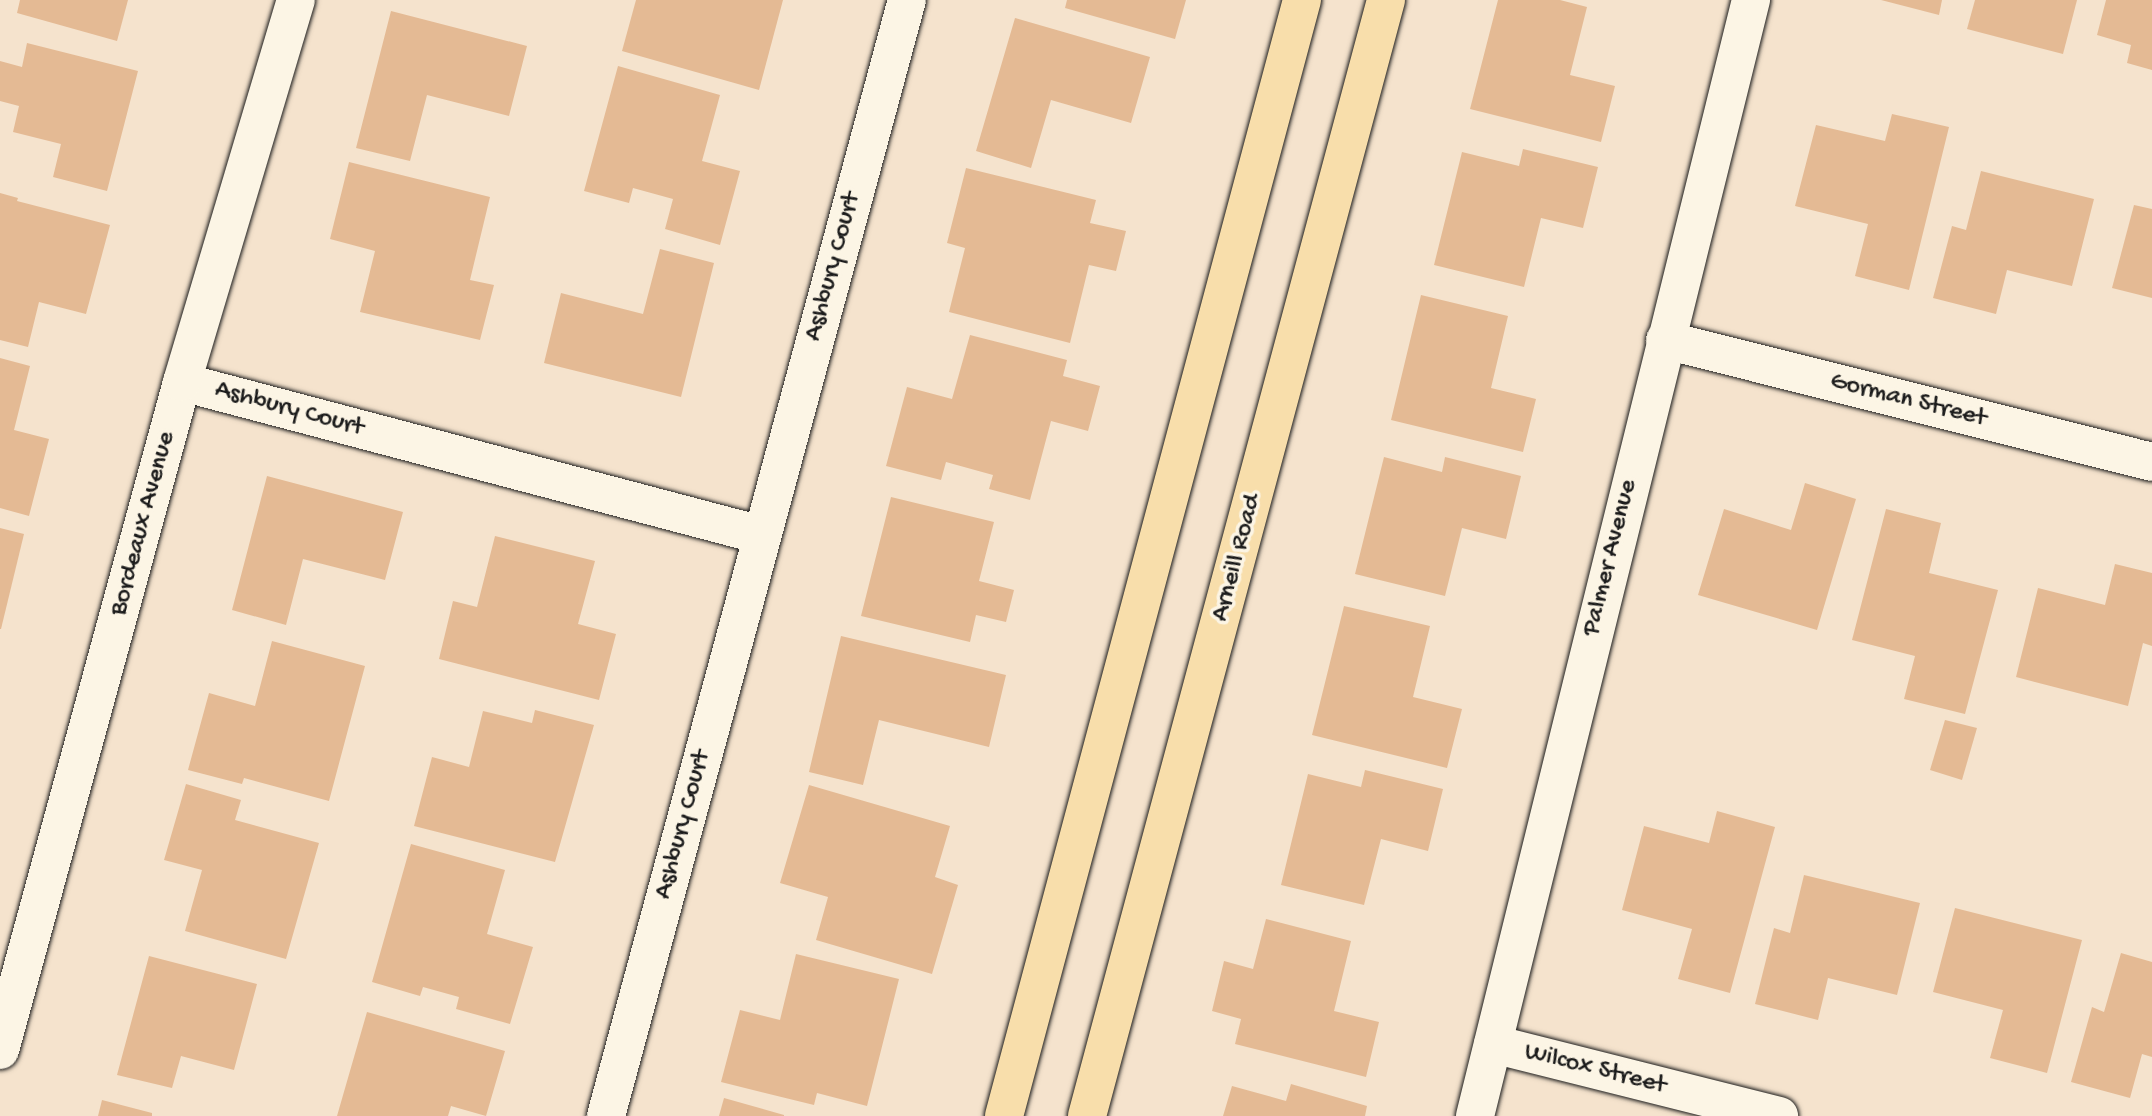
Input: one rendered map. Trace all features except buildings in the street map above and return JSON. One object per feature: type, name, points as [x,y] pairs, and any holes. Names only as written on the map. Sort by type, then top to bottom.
[{"type":"main road","points":[[1004,1116],[1302,0]]},
{"type":"main road","name":"Arneill Road","points":[[1087,1116],[1386,0]]},
{"type":"street","name":"Bordeaux Avenue","points":[[0,1050],[182,382],[296,0]]},
{"type":"street","name":"Ashbury Court","points":[[606,1116],[907,0]]},
{"type":"street","name":"Palmer Avenue","points":[[1475,1116],[1751,0]]},
{"type":"street","name":"Gorman Street","points":[[1665,340],[2152,462]]},
{"type":"street","name":"Ashbury Court","points":[[182,382],[761,535]]},
{"type":"street","name":"Wilcox Street","points":[[1493,1044],[1779,1116]]}]
